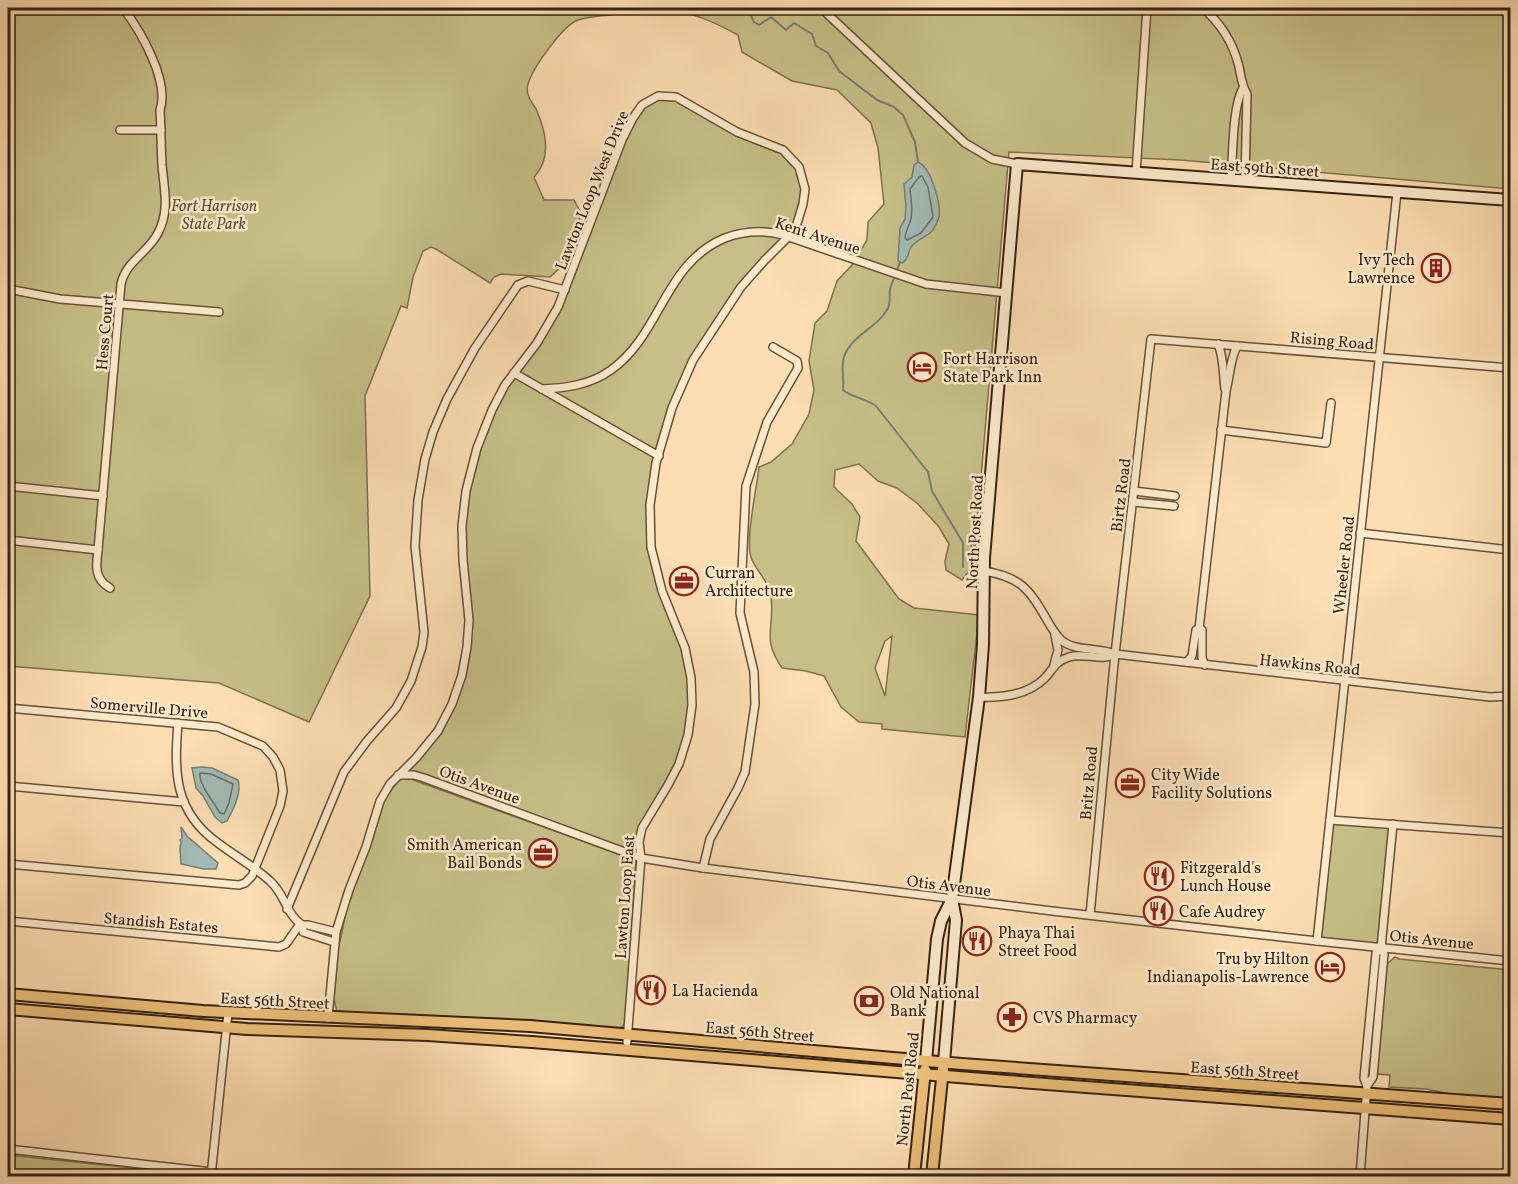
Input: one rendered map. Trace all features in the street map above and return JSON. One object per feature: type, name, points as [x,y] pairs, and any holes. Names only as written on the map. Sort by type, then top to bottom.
[{"type":"main road","name":"East 56th Street","points":[[8,994],[228,1012],[486,1023],[628,1038],[1207,1082],[1366,1097],[1461,1115],[1510,1119]]},
{"type":"main road","name":"East 56th Street","points":[[8,1009],[227,1027],[522,1041],[1149,1092],[1366,1097],[1510,1104]]},
{"type":"main road","name":"North Post Road","points":[[914,1176],[926,1061]]},
{"type":"main road","name":"North Post Road","points":[[932,1176],[944,1062]]},
{"type":"main road","points":[[1078,1086],[1089,1081],[1116,1082],[1119,1076]]},
{"type":"main road","points":[[1149,1092],[1154,1086],[1189,1088],[1207,1082]]},
{"type":"main road","points":[[1461,1115],[1510,1114]]},
{"type":"street","name":"Hess Court","points":[[98,550],[121,284],[126,271],[154,241],[164,218],[166,193],[162,166],[160,110],[162,103],[156,70],[143,38],[123,8]]},
{"type":"street","points":[[821,8],[965,143],[992,159],[1017,164]]},
{"type":"street","points":[[1136,173],[1147,8]]},
{"type":"street","points":[[1203,8],[1219,24],[1231,44],[1243,88],[1247,94],[1245,181]]},
{"type":"street","points":[[1231,180],[1236,120],[1240,93],[1243,88]]},
{"type":"street","name":"Lawton Loop West Drive","points":[[328,1018],[336,932],[380,801],[386,789],[438,731],[452,704],[462,675],[469,630],[462,546],[466,491],[475,454],[485,425],[501,392],[544,331],[565,290],[629,125],[642,105],[658,96],[676,97],[724,126],[746,137],[780,149],[791,157],[802,174],[805,194],[798,225],[789,237]]},
{"type":"street","points":[[120,130],[161,130]]},
{"type":"street","name":"East 59th Street","points":[[1017,164],[1510,200]]},
{"type":"street","name":"North Post Road","points":[[944,1062],[956,920],[952,899],[979,697],[985,620],[984,571],[1017,164]]},
{"type":"street","name":"Wheeler Road","points":[[1317,941],[1397,192]]},
{"type":"street","name":"Kent Avenue","points":[[542,388],[583,384],[608,372],[622,361],[640,340],[680,273],[694,257],[711,245],[737,234],[774,233],[918,281],[940,286],[1008,293]]},
{"type":"street","name":"Lawton Loop East","points":[[628,1038],[641,858],[639,842],[642,828],[679,764],[688,735],[692,698],[685,648],[662,591],[651,547],[650,505],[659,456],[672,408],[696,355],[741,287],[789,237]]},
{"type":"street","name":"Lawton Loop West Drive","points":[[287,909],[344,772],[405,695],[422,647],[424,625],[415,555],[417,510],[425,459],[443,407],[475,348],[518,285],[526,281],[565,290]]},
{"type":"street","points":[[8,289],[60,299],[219,312]]},
{"type":"street","name":"Rising Road","points":[[1151,339],[1510,368]]},
{"type":"street","name":"Birtz Road","points":[[1115,654],[1151,339]]},
{"type":"street","points":[[1218,344],[1222,355],[1222,372],[1226,391]]},
{"type":"street","points":[[1187,663],[1192,656],[1196,630],[1199,629],[1226,391],[1231,373],[1232,355],[1237,346]]},
{"type":"street","points":[[703,868],[710,839],[743,776],[751,736],[755,681],[740,613],[746,486],[767,422],[798,368],[797,361],[773,347]]},
{"type":"street","points":[[514,373],[659,456]]},
{"type":"street","points":[[1221,430],[1326,443],[1331,403]]},
{"type":"street","points":[[8,486],[103,495]]},
{"type":"street","points":[[1134,491],[1175,496]]},
{"type":"street","points":[[1133,502],[1174,506]]},
{"type":"street","points":[[1360,533],[1510,550]]},
{"type":"street","points":[[8,540],[98,550],[96,565],[98,576],[103,584],[110,588]]},
{"type":"street","points":[[984,571],[1005,575],[1025,586],[1033,595],[1054,631],[1058,650],[1054,665]]},
{"type":"street","points":[[1199,629],[1202,630],[1202,658],[1205,665]]},
{"type":"street","name":"Hawkins Road","points":[[1054,631],[1066,643],[1107,650],[1115,654],[1506,697]]},
{"type":"street","name":"Hawkins Road","points":[[979,697],[1012,696],[1040,682],[1054,665],[1074,656],[1109,658],[1115,654]]},
{"type":"street","name":"Britz Road","points":[[1090,915],[1115,654]]},
{"type":"street","name":"Somerville Drive","points":[[8,708],[224,728],[258,743],[277,761],[283,779],[282,800],[254,870]]},
{"type":"street","points":[[178,723],[175,764],[178,785],[193,819],[209,837],[271,882],[287,909],[301,925],[303,932],[334,942]]},
{"type":"street","name":"Otis Avenue","points":[[398,775],[414,775],[424,778],[641,858],[703,868],[952,899],[1510,961]]},
{"type":"street","points":[[8,786],[184,802]]},
{"type":"street","points":[[1330,820],[1510,830]]},
{"type":"street","points":[[1360,1176],[1366,1097],[1373,1077],[1384,954],[1381,948],[1393,824]]},
{"type":"street","points":[[8,864],[239,885],[249,881],[254,870]]},
{"type":"street","name":"North Post Road","points":[[926,1061],[938,939],[941,921],[952,899]]},
{"type":"street","name":"Standish Estates","points":[[8,921],[279,947],[286,944],[301,925]]},
{"type":"street","points":[[301,925],[336,932]]},
{"type":"street","points":[[8,1149],[212,1174],[228,1012]]},
{"type":"green space","name":"Fort Harrison State Park","points":[[8,8],[1510,8],[1510,189],[1180,160],[1009,152],[975,547],[971,541],[973,566],[962,580],[946,570],[945,561],[949,544],[939,527],[918,504],[897,488],[878,481],[859,464],[835,470],[834,487],[852,504],[860,517],[856,541],[899,599],[914,608],[979,615],[965,737],[882,729],[882,724],[859,722],[841,707],[824,676],[782,668],[772,649],[770,591],[752,560],[749,542],[759,467],[771,462],[792,444],[809,414],[814,390],[809,361],[815,323],[827,311],[837,281],[852,265],[867,240],[868,222],[884,204],[878,148],[871,123],[837,90],[792,81],[742,52],[738,35],[679,11],[652,10],[578,20],[557,38],[531,77],[527,88],[528,94],[540,117],[546,144],[540,170],[534,177],[544,200],[574,200],[581,213],[574,241],[564,264],[550,277],[501,274],[494,277],[490,283],[436,249],[431,247],[423,251],[413,277],[407,308],[401,306],[365,396],[370,596],[309,722],[219,683],[8,666]],"holes":[[[892,636],[885,696],[875,668],[885,641]]]},
{"type":"green space","points":[[665,95],[791,157],[804,180],[797,225],[764,261],[710,331],[672,408],[650,498],[653,557],[679,628],[692,691],[683,752],[644,823],[641,858],[424,778],[398,775],[445,719],[467,647],[463,560],[466,491],[492,410],[548,325],[637,110]]},
{"type":"green space","points":[[408,778],[636,862],[625,1023],[620,1029],[337,1012],[334,1000],[338,950],[350,894],[385,797],[400,779]]},
{"type":"green space","points":[[1330,820],[1393,824],[1381,948],[1317,941]]},
{"type":"green space","points":[[1395,957],[1510,970],[1510,1100],[1470,1098],[1426,1089],[1389,1087],[1390,1075],[1376,1074],[1387,964]]},
{"type":"green space","points":[[8,1155],[192,1174],[199,1176],[8,1176]]},
{"type":"water","points":[[918,162],[923,165],[931,178],[939,217],[933,230],[913,245],[902,263],[898,261],[900,228],[905,219],[904,184],[912,177],[914,165]]},
{"type":"water","points":[[192,768],[212,768],[238,780],[238,796],[227,821],[222,823],[215,817],[196,788]]},
{"type":"water","points":[[181,827],[187,836],[218,863],[216,869],[181,864]]},
{"type":"waterway","points":[[747,8],[754,22],[759,25],[771,17],[786,30],[794,23],[812,34],[816,46],[828,53],[839,71],[877,100],[894,107],[903,115],[915,142],[918,162]]},
{"type":"waterway","points":[[900,262],[890,289],[888,308],[884,315],[847,349],[843,364],[843,390],[876,406],[928,472],[932,491],[963,543],[963,567]]},
{"type":"place","name":"Ivy Tech Lawrence","points":[[1436,268]]},
{"type":"place","name":"Fort Harrison State Park Inn","points":[[922,367]]},
{"type":"place","name":"Curran Architecture","points":[[684,581]]},
{"type":"place","name":"City Wide Facility Solutions","points":[[1130,783]]},
{"type":"place","name":"Smith American Bail Bonds","points":[[543,853]]},
{"type":"place","name":"Fitzgerald's Lunch House","points":[[1159,876]]},
{"type":"place","name":"Cafe Audrey","points":[[1158,911]]},
{"type":"place","name":"Phaya Thai Street Food","points":[[977,941]]},
{"type":"place","name":"Tru by Hilton Indianapolis-Lawrence","points":[[1330,967]]},
{"type":"place","name":"La Hacienda","points":[[651,990]]},
{"type":"place","name":"Old National Bank","points":[[869,1001]]},
{"type":"place","name":"CVS Pharmacy","points":[[1012,1017]]}]
